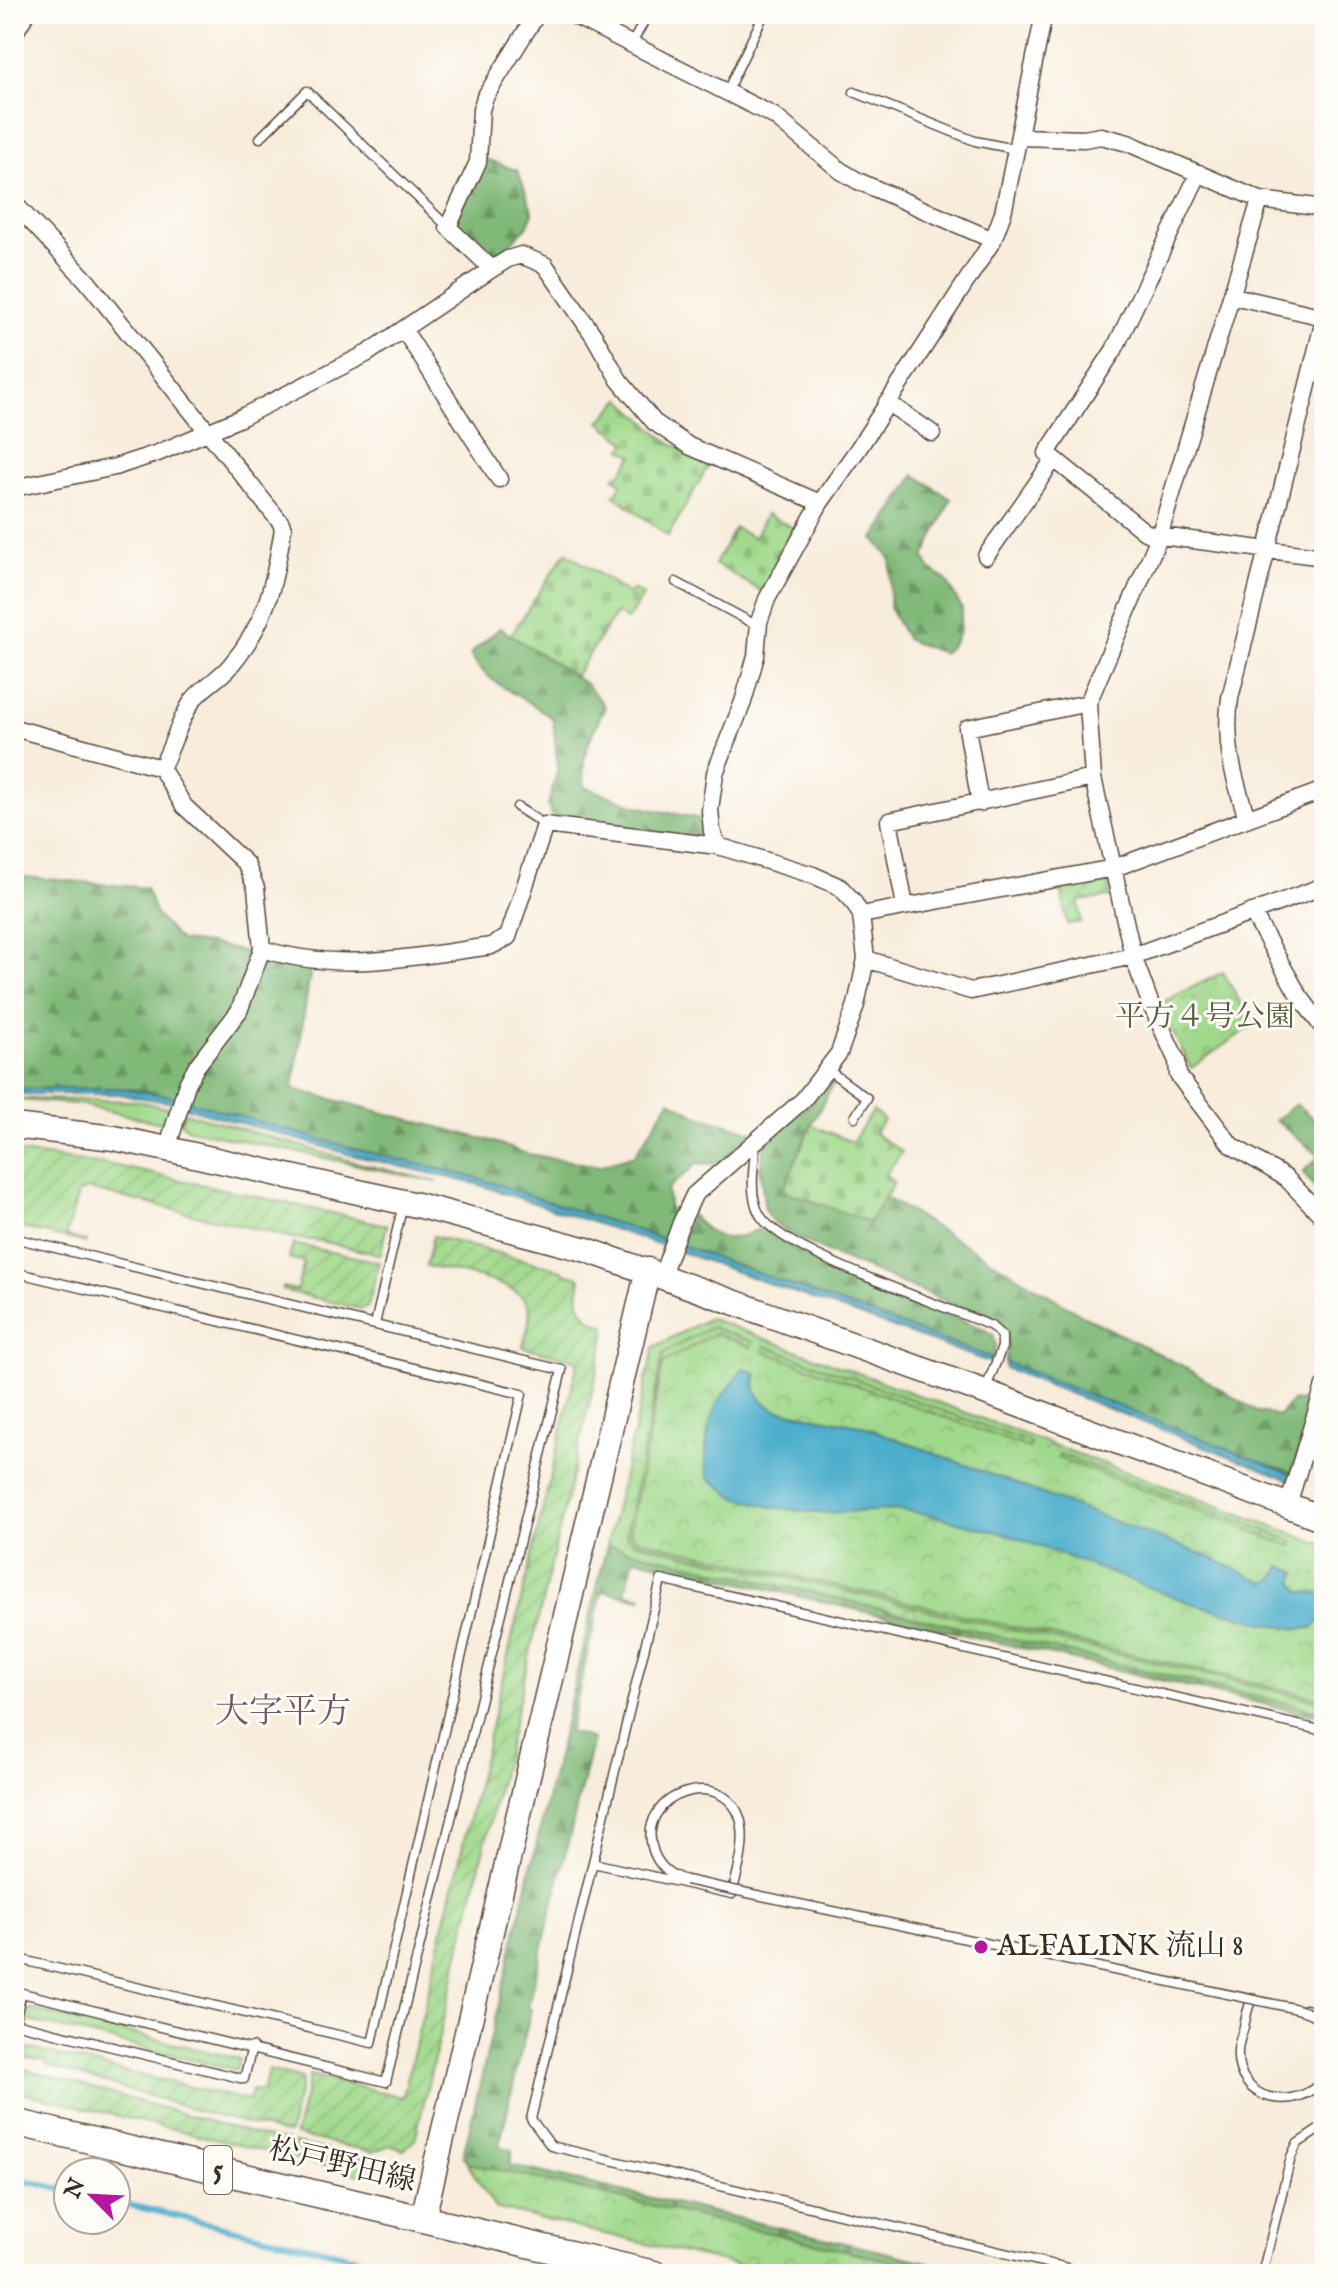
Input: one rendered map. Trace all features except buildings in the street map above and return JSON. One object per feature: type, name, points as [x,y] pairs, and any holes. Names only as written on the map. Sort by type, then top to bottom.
[{"type":"main road","name":"松戸野田線","points":[[14,2122],[654,2274]]},
{"type":"street","points":[[14,34],[26,14]]},
{"type":"street","points":[[571,14],[774,116],[841,171],[858,181],[993,240]]},
{"type":"street","points":[[718,846],[712,831],[710,810],[715,773],[743,702],[756,656],[758,627],[767,599],[820,503],[993,240],[1003,213],[1044,14]]},
{"type":"street","points":[[492,269],[448,227],[478,162],[481,110],[485,97],[535,15]]},
{"type":"street","points":[[1018,143],[1101,136],[1128,143],[1260,200],[1324,208]]},
{"type":"street","points":[[1199,173],[1114,350],[1047,453],[1145,532],[1159,537],[1324,557]]},
{"type":"street","points":[[1260,200],[1159,537],[1088,703],[1093,778],[1133,956],[1177,1061],[1178,1075],[1231,1145],[1286,1178],[1324,1218]]},
{"type":"street","points":[[14,203],[87,281],[283,529],[276,576],[266,610],[242,652],[225,672],[195,697],[161,768]]},
{"type":"street","points":[[14,488],[115,467],[208,432],[368,353],[492,269],[521,255],[545,265],[594,336],[619,380],[654,422],[689,446],[820,503]]},
{"type":"street","points":[[1233,296],[1324,318],[1234,678],[1227,720],[1230,763],[1247,818]]},
{"type":"street","points":[[404,330],[499,479]]},
{"type":"street","points":[[887,402],[932,433]]},
{"type":"street","points":[[986,556],[1054,459]]},
{"type":"street","points":[[980,803],[967,728],[1088,703]]},
{"type":"street","points":[[14,728],[161,768],[184,806],[246,864],[256,888],[262,949],[239,1011],[196,1067],[180,1104],[167,1149]]},
{"type":"street","points":[[905,906],[889,821],[1093,778]]},
{"type":"street","points":[[861,915],[1114,868],[1324,790]]},
{"type":"street","points":[[262,949],[298,958],[343,963],[384,961],[503,942],[513,922],[545,825],[718,846],[800,871],[840,887],[861,915],[866,959],[839,1053],[803,1100],[694,1195],[674,1246],[655,1273],[423,2218]]},
{"type":"street","points":[[866,959],[971,991],[1133,956],[1324,886]]},
{"type":"street","points":[[1252,912],[1290,980],[1324,1029]]},
{"type":"street","points":[[14,1126],[114,1138],[526,1232],[655,1273],[1324,1519]]},
{"type":"street","points":[[1288,1505],[1324,1386]]},
{"type":"lane","points":[[631,45],[648,14]]},
{"type":"lane","points":[[727,91],[764,14]]},
{"type":"lane","points":[[260,138],[307,91],[448,227]]},
{"type":"lane","points":[[854,92],[975,141],[1018,143]]},
{"type":"lane","points":[[676,582],[758,627]]},
{"type":"lane","points":[[517,807],[545,825]]},
{"type":"lane","points":[[828,1070],[867,1098],[855,1117]]},
{"type":"lane","points":[[756,1141],[754,1195],[759,1215],[774,1230],[823,1257],[991,1326],[1002,1336],[1002,1347],[985,1392]]},
{"type":"lane","points":[[375,1324],[403,1203]]},
{"type":"lane","points":[[14,1238],[562,1370],[386,2082],[252,2047],[18,1992],[14,2023],[244,2079],[252,2047]]},
{"type":"lane","points":[[14,1272],[522,1394],[372,2043],[14,1958]]},
{"type":"lane","points":[[1093,2274],[551,2146],[531,2119],[661,1580],[1324,1731]]},
{"type":"lane","points":[[593,1863],[732,1894],[740,1861],[742,1826],[734,1807],[724,1797],[710,1791],[694,1789],[679,1793],[656,1814],[651,1829],[651,1845],[657,1860],[665,1870],[686,1880],[1293,2008],[1308,2012],[1324,2025]]},
{"type":"lane","points":[[1324,2013],[1251,1997],[1238,2052],[1240,2068],[1247,2082],[1273,2099],[1304,2097],[1324,2079]]},
{"type":"lane","points":[[1262,2274],[1291,2157],[1297,2144],[1324,2126]]},
{"type":"green space","points":[[483,158],[518,171],[533,213],[527,227],[492,260],[454,226]]},
{"type":"green space","points":[[621,399],[668,442],[710,463],[668,536],[614,495],[622,484],[614,477],[622,472],[633,456],[622,449],[627,443],[600,422]]},
{"type":"green space","points":[[915,475],[951,499],[924,557],[930,569],[946,580],[962,609],[959,632],[953,644],[943,653],[907,640],[889,607],[891,559],[874,539]]},
{"type":"green space","points":[[766,514],[795,529],[763,592],[715,564],[735,528],[754,538]]},
{"type":"green space","points":[[566,552],[629,594],[633,589],[643,596],[627,620],[616,613],[575,676],[511,635]]},
{"type":"green space","points":[[500,628],[586,684],[605,707],[585,755],[585,787],[640,807],[702,819],[701,832],[694,836],[677,836],[551,815],[548,806],[558,768],[553,719],[497,683],[470,654]]},
{"type":"green space","points":[[14,876],[146,888],[156,915],[180,941],[210,944],[311,966],[293,1089],[491,1141],[527,1154],[599,1166],[635,1155],[670,1100],[696,1115],[753,1132],[718,1164],[698,1163],[667,1189],[669,1241],[477,1178],[354,1149],[154,1092],[119,1088],[14,1089]]},
{"type":"green space","points":[[1099,880],[1109,886],[1111,897],[1079,901],[1081,922],[1067,924],[1061,888]]},
{"type":"green space","name":"平方４号公園","points":[[1223,972],[1253,1025],[1191,1068],[1159,1004]]},
{"type":"green space","points":[[829,1079],[834,1082],[811,1125],[783,1190],[869,1222],[885,1197],[1084,1316],[1183,1366],[1258,1412],[1279,1416],[1292,1401],[1313,1401],[1292,1472],[1250,1459],[1005,1362],[1007,1336],[1001,1326],[831,1254],[772,1221],[765,1211],[760,1169],[764,1146],[809,1105]]},
{"type":"green space","points":[[14,1100],[137,1101],[172,1109],[167,1121],[161,1123],[78,1104]]},
{"type":"green space","points":[[1296,1104],[1324,1128],[1324,1182],[1315,1189],[1303,1172],[1320,1156],[1275,1120]]},
{"type":"green space","points":[[873,1111],[884,1120],[874,1133],[902,1152],[885,1175],[894,1183],[869,1222],[783,1190],[811,1125],[852,1142]]},
{"type":"green space","points":[[184,1112],[355,1162],[437,1182],[189,1129],[181,1123]]},
{"type":"green space","points":[[14,1152],[112,1165],[387,1225],[380,1255],[293,1238],[88,1189],[78,1193],[66,1236],[86,1243],[14,1226]]},
{"type":"green space","points":[[691,1215],[709,1231],[724,1238],[762,1228],[840,1272],[979,1327],[993,1334],[996,1346],[992,1358],[680,1245]]},
{"type":"green space","points":[[433,1236],[579,1277],[578,1296],[582,1310],[592,1320],[606,1326],[415,2139],[404,2150],[389,2145],[373,2152],[295,2135],[310,2075],[403,2097],[578,1361],[523,1347],[530,1314],[524,1299],[515,1291],[485,1279],[426,1266]]},
{"type":"green space","points":[[293,1244],[379,1262],[368,1306],[361,1309],[282,1290],[282,1287],[297,1290],[304,1262],[289,1258]]},
{"type":"green space","points":[[709,1318],[1324,1545],[1324,1712],[607,1545],[654,1347]]},
{"type":"green space","points":[[711,1327],[753,1342],[751,1347],[716,1333],[663,1363],[630,1532],[635,1539],[1324,1699],[1324,1702],[633,1542],[626,1534],[663,1354]]},
{"type":"green space","points":[[765,1346],[1031,1443],[1029,1448],[763,1351]]},
{"type":"green space","points":[[1059,1454],[1293,1541],[1291,1546],[1058,1458]]},
{"type":"green space","points":[[607,1545],[1324,1712],[1324,1718],[634,1558],[625,1593],[641,1599],[602,1591],[569,1732],[593,1739],[528,2007],[531,2009],[499,2146],[513,2150],[510,2165],[978,2274],[947,2274],[467,2163],[463,2156]]},
{"type":"green space","points":[[29,2009],[239,2059],[236,2070],[26,2020]]},
{"type":"green space","points":[[14,2045],[248,2101],[251,2090],[263,2092],[268,2070],[302,2079],[289,2134],[209,2114],[59,2069],[46,2064],[46,2061],[14,2056]]},
{"type":"green space","points":[[14,2066],[258,2135],[368,2159],[366,2173],[359,2174],[14,2091]]},
{"type":"green space","points":[[467,2163],[947,2274],[774,2274],[495,2208]]},
{"type":"water","points":[[119,1088],[176,1097],[174,1103],[119,1094],[14,1094],[14,1089]]},
{"type":"water","points":[[188,1101],[354,1149],[477,1178],[669,1241],[667,1247],[477,1184],[352,1155],[186,1107]]},
{"type":"water","points":[[680,1245],[992,1358],[992,1363],[678,1251]]},
{"type":"water","points":[[1005,1362],[1292,1474],[1290,1480],[1005,1368]]},
{"type":"water","points":[[743,1368],[757,1374],[755,1386],[758,1395],[776,1410],[860,1425],[1209,1557],[1265,1583],[1274,1579],[1281,1566],[1297,1573],[1294,1582],[1301,1592],[1324,1593],[1324,1618],[1312,1628],[1301,1629],[1264,1623],[1185,1601],[1009,1535],[922,1513],[897,1510],[818,1513],[771,1507],[733,1496],[709,1478],[706,1449],[716,1406]]},
{"type":"waterway","points":[[14,2178],[52,2187]]},
{"type":"waterway","points":[[132,2206],[427,2274]]},
{"type":"place","name":"ALFALINK 流山 8","points":[[981,1947]]},
{"type":"district","name":"大字平方","points":[[283,1712]]}]
